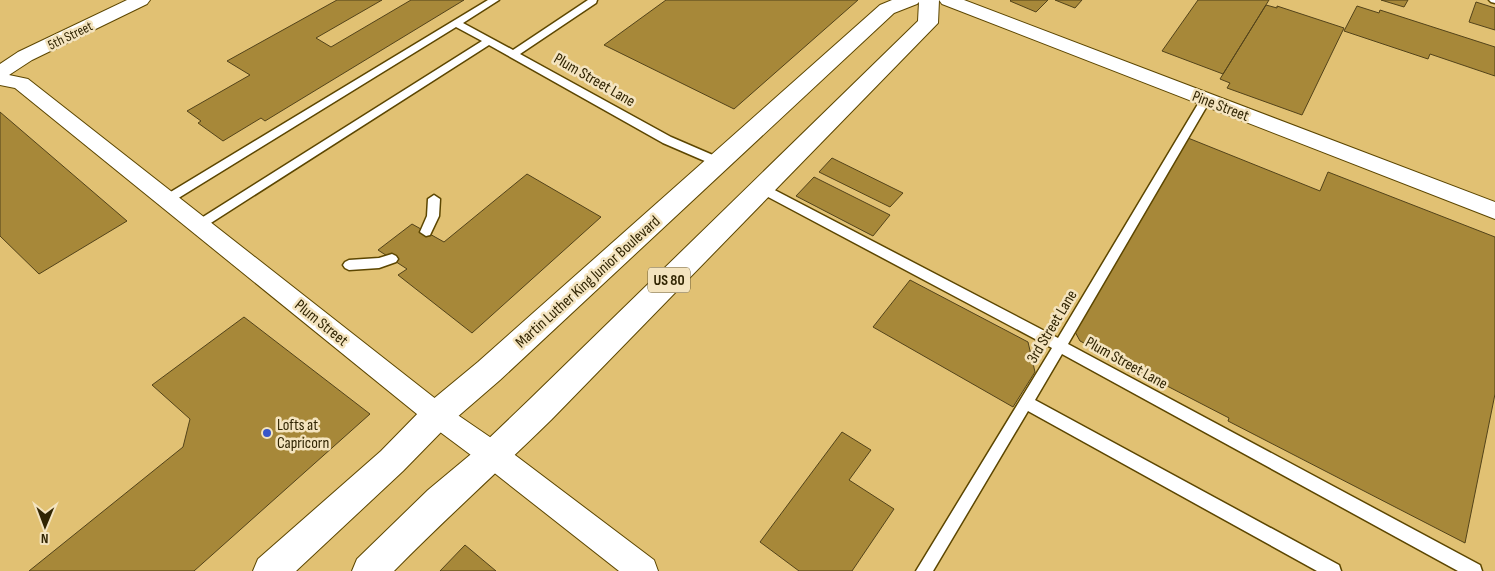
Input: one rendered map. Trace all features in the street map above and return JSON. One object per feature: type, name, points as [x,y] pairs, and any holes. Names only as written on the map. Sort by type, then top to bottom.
[{"type":"main road","name":"Martin Luther King Junior Boulevard","points":[[270,571],[392,461],[437,415],[489,372],[887,9],[910,0]]},
{"type":"main road","name":"US 80","points":[[369,571],[440,501],[494,455],[928,24],[929,0]]},
{"type":"street","name":"5th Street","points":[[0,72],[25,56],[141,0]]},
{"type":"street","name":"Pine Street","points":[[948,0],[1495,211]]},
{"type":"street","name":"Plum Street","points":[[0,78],[21,83],[437,415],[494,455],[643,571]]},
{"type":"lane","points":[[168,200],[494,0]]},
{"type":"lane","points":[[513,54],[593,1],[591,0]]},
{"type":"lane","name":"Plum Street Lane","points":[[457,24],[667,140],[718,162]]},
{"type":"lane","points":[[199,225],[488,41]]},
{"type":"lane","name":"3rd Street Lane","points":[[924,571],[1206,99]]},
{"type":"lane","name":"Plum Street Lane","points":[[761,188],[1060,346],[1474,571]]},
{"type":"lane","points":[[426,232],[434,216],[434,199]]},
{"type":"lane","points":[[349,265],[379,263],[392,259]]},
{"type":"lane","points":[[1025,402],[1333,571]]},
{"type":"building","points":[[337,0],[382,0],[316,38],[331,47],[411,0],[464,0],[265,121],[261,118],[223,141],[198,123],[201,121],[187,111],[250,75],[227,61]]},
{"type":"building","points":[[666,0],[858,0],[734,109],[604,45]]},
{"type":"building","points":[[1011,0],[1048,0],[1036,12]]},
{"type":"building","points":[[1055,0],[1082,0],[1075,8]]},
{"type":"building","points":[[1198,0],[1269,0],[1223,74],[1162,51]]},
{"type":"building","points":[[1381,0],[1408,0],[1404,7]]},
{"type":"building","points":[[1476,2],[1495,8],[1495,30],[1469,22]]},
{"type":"building","points":[[1266,5],[1277,8],[1277,6],[1344,28],[1302,115],[1227,88],[1230,83],[1220,79]]},
{"type":"building","points":[[1357,6],[1379,13],[1380,10],[1495,47],[1495,76],[1430,54],[1428,59],[1344,31]]},
{"type":"building","points":[[0,112],[127,221],[39,274],[0,236]]},
{"type":"building","points":[[1188,138],[1320,191],[1328,172],[1495,237],[1495,394],[1465,543],[1228,421],[1229,418],[1080,341],[1074,330]]},
{"type":"building","points":[[832,158],[903,193],[890,207],[819,172]]},
{"type":"building","points":[[527,174],[601,217],[472,333],[398,275],[407,269],[378,250],[412,224],[444,242]]},
{"type":"building","points":[[814,177],[890,215],[873,236],[796,196]]},
{"type":"building","points":[[910,280],[1028,342],[1035,372],[1013,407],[873,327]]},
{"type":"building","name":"Lofts at Capricorn","points":[[244,317],[370,414],[194,571],[29,571],[183,447],[190,419],[152,385]]},
{"type":"building","points":[[842,432],[871,450],[849,480],[894,509],[852,571],[799,571],[760,542]]},
{"type":"building","points":[[465,545],[496,571],[440,571]]},
{"type":"place","name":"Lofts at Capricorn","points":[[267,433]]}]
